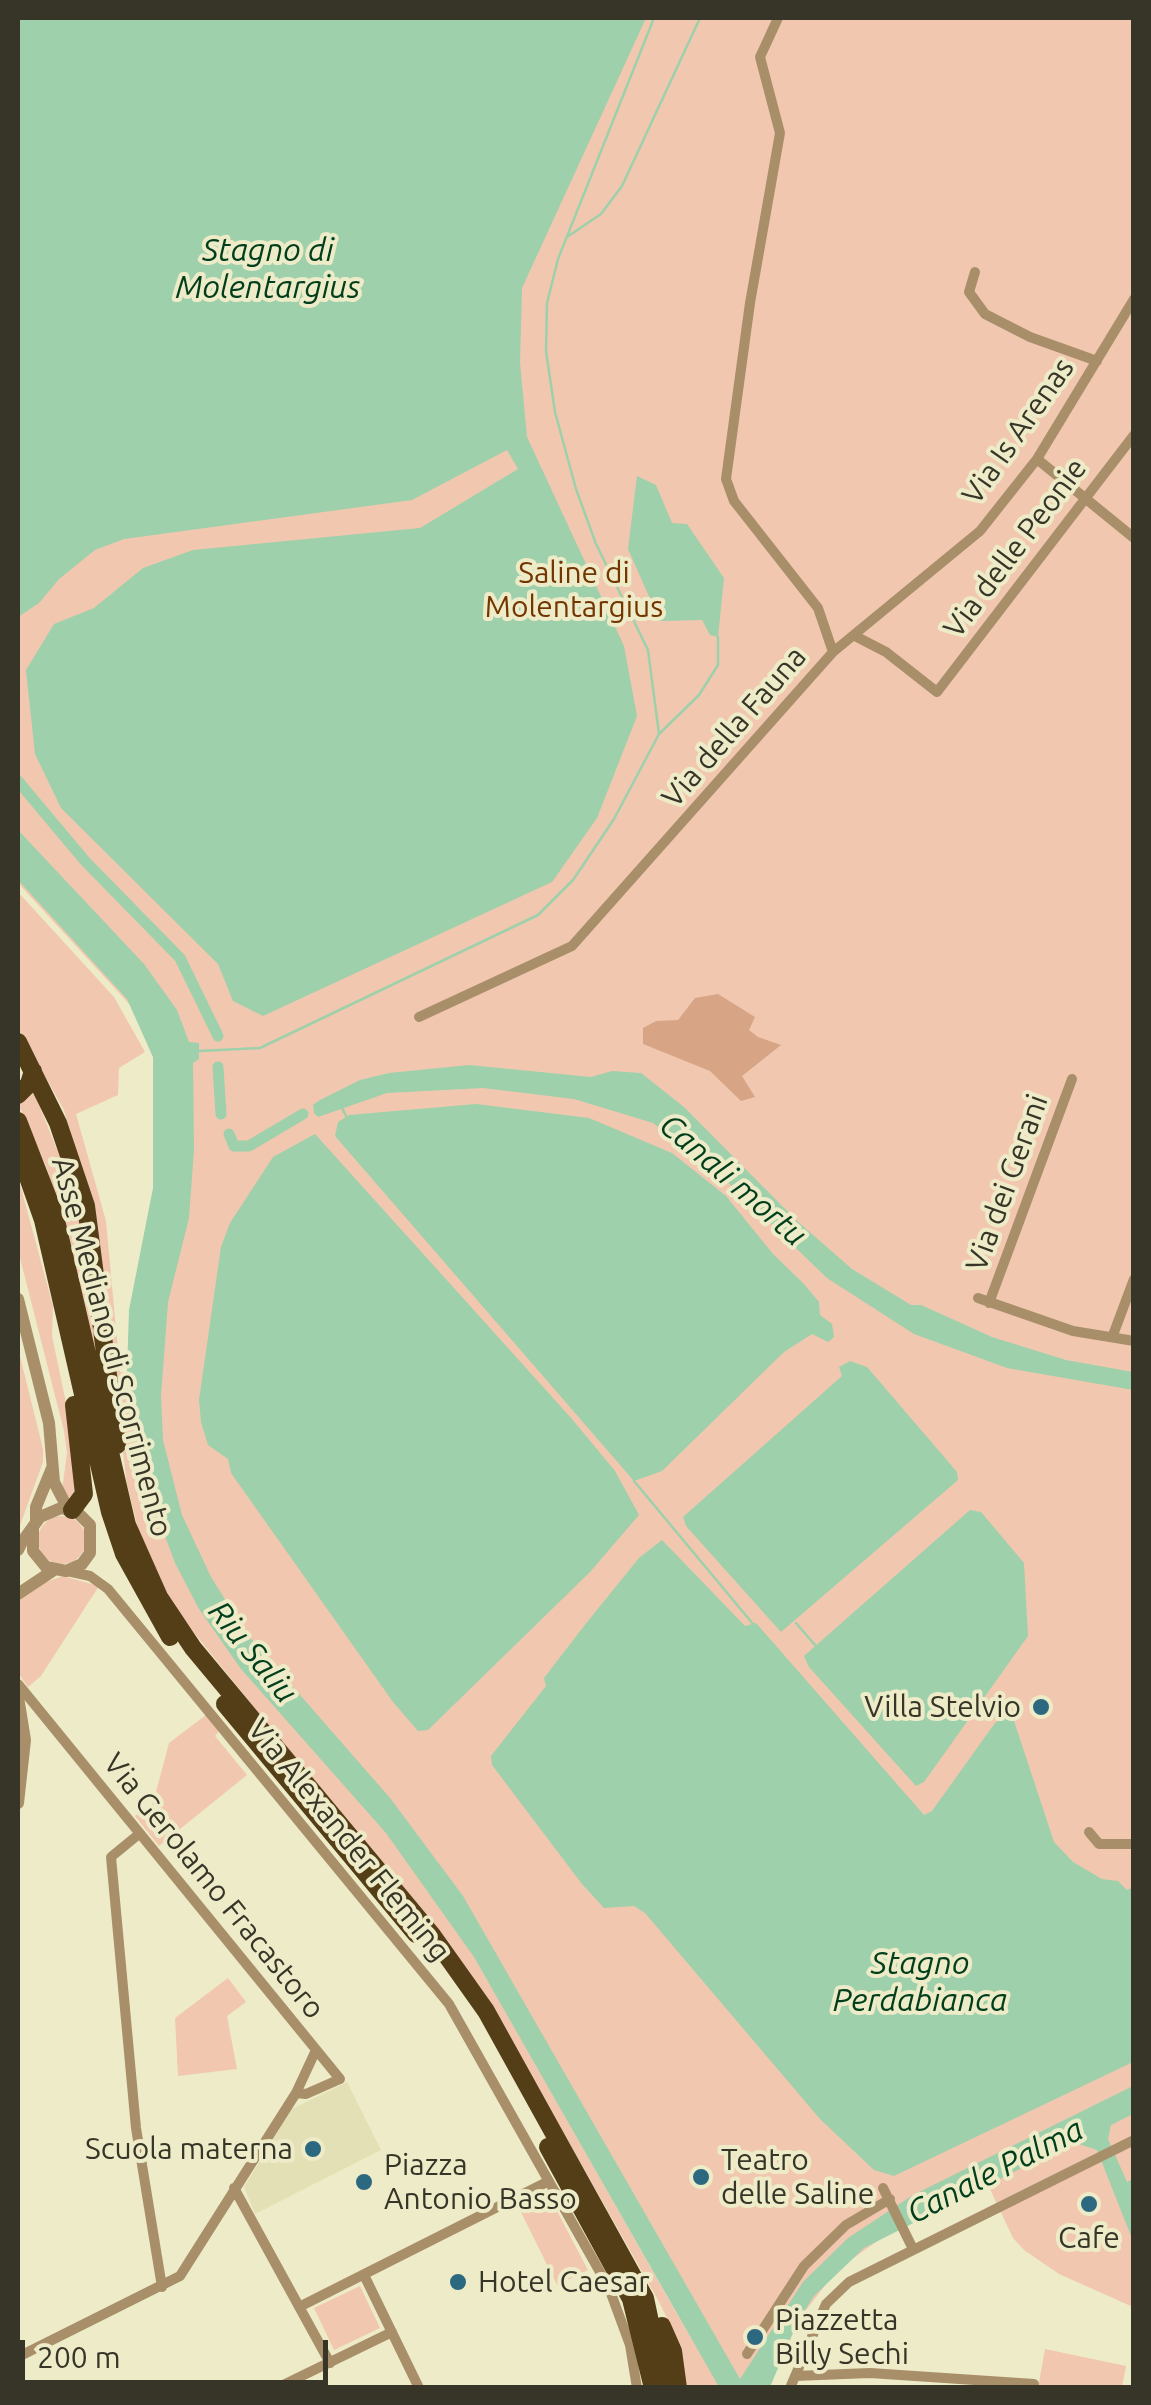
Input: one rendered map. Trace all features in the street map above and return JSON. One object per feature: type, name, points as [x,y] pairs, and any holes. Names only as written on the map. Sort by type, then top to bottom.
[{"type":"highway","points":[[18,1042],[29,1084],[18,1095]]},
{"type":"highway","points":[[25,1068],[58,1122],[86,1206],[120,1464],[114,1473]]},
{"type":"highway","name":"Asse Mediano di Scorrimento","points":[[18,1121],[55,1216],[132,1540],[176,1625],[453,1961],[486,2011],[645,2298],[664,2388]]},
{"type":"highway","name":"Asse Mediano di Scorrimento","points":[[18,1150],[42,1220],[110,1512],[124,1554],[153,1612],[189,1662],[458,1988],[621,2279],[642,2335],[653,2388]]},
{"type":"highway","points":[[70,1510],[84,1494],[72,1390],[78,1376]]},
{"type":"highway","points":[[645,2298],[673,2351],[678,2388]]},
{"type":"street","name":"Via della Fauna","points":[[418,1017],[572,946],[832,652],[818,608],[734,501],[726,479],[750,303],[780,133],[760,57],[778,18]]},
{"type":"street","points":[[975,272],[969,292],[985,314],[1030,337],[1097,362]]},
{"type":"street","name":"Via Is Arenas","points":[[832,652],[980,530],[1037,459],[1134,298]]},
{"type":"street","name":"Via delle Peonie","points":[[855,636],[886,652],[937,692],[1134,435]]},
{"type":"street","points":[[1037,459],[1134,538]]},
{"type":"street","name":"Via dei Gerani","points":[[990,1303],[1072,1079]]},
{"type":"street","points":[[1114,1335],[1134,1279]]},
{"type":"street","points":[[978,1298],[1073,1330],[1134,1340]]},
{"type":"street","points":[[18,1299],[49,1422],[58,1497],[90,1525],[93,1546],[82,1564],[60,1570],[19,1593]]},
{"type":"street","points":[[20,1546],[54,1466]]},
{"type":"street","points":[[36,1507],[32,1551],[60,1570]]},
{"type":"street","points":[[20,1546],[34,1525],[52,1510],[70,1510]]},
{"type":"street","name":"Via Alexander Fleming","points":[[60,1570],[90,1576],[108,1589],[449,2004],[609,2288],[626,2331],[637,2388]]},
{"type":"street","name":"Via Gerolamo Fracastoro","points":[[18,1684],[340,2079],[306,2094],[296,2093]]},
{"type":"street","points":[[18,1697],[24,1718],[18,1803]]},
{"type":"street","points":[[24,1718],[50,1725]]},
{"type":"street","points":[[1090,1832],[1100,1844],[1134,1844]]},
{"type":"street","points":[[139,1834],[111,1857],[136,2128],[162,2286]]},
{"type":"street","points":[[18,2357],[180,2276],[296,2093],[316,2050]]},
{"type":"street","points":[[1034,2384],[870,2372],[793,2382],[818,2319],[833,2295],[913,2249],[1134,2140]]},
{"type":"street","points":[[299,2307],[549,2181]]},
{"type":"street","points":[[234,2188],[330,2363]]},
{"type":"street","points":[[884,2188],[913,2249]]},
{"type":"street","points":[[747,2354],[804,2266],[846,2226],[892,2202]]},
{"type":"street","points":[[364,2275],[419,2388]]},
{"type":"street","points":[[276,2388],[392,2332]]},
{"type":"shaded area","points":[[718,994],[755,1017],[749,1030],[781,1045],[742,1076],[755,1097],[741,1101],[710,1071],[643,1044],[643,1028],[656,1021],[678,1020],[695,998]]},
{"type":"shaded area","points":[[347,2082],[381,2150],[255,2214],[244,2187],[292,2109]]},
{"type":"green space","name":"Saline di Molentargius","points":[[18,18],[1133,18],[1133,2307],[1059,2274],[1024,2250],[1013,2238],[988,2185],[880,2239],[837,2270],[800,2318],[769,2387],[686,2387],[674,2332],[658,2300],[487,1997],[167,1599],[138,1529],[127,1484],[99,1263],[77,1156],[64,1110],[18,1028],[18,892],[114,997],[145,1052],[119,1068],[118,1095],[76,1114],[106,1221],[120,1372],[127,1372],[138,1459],[154,1208],[153,1057],[131,1006],[18,883]],"holes":[[[476,1961],[548,2081],[695,2346]]]},
{"type":"green space","points":[[33,1090],[77,1200],[105,1389],[60,1210],[46,1166],[18,1110],[18,1101]]},
{"type":"green space","points":[[18,1177],[53,1306],[52,1336],[68,1412],[75,1493],[70,1498],[62,1490],[67,1453],[64,1431],[18,1250]]},
{"type":"green space","points":[[18,1348],[43,1462],[18,1531]]},
{"type":"green space","points":[[62,1516],[79,1523],[86,1540],[79,1557],[62,1564],[45,1557],[38,1540],[45,1523]]},
{"type":"green space","points":[[63,1576],[99,1586],[41,1676],[28,1687],[18,1673],[18,1602],[29,1588]]},
{"type":"green space","points":[[206,1715],[219,1731],[215,1736],[247,1775],[159,1846],[135,1816],[153,1803],[169,1743]]},
{"type":"green space","points":[[228,1978],[246,2002],[227,2016],[237,2069],[178,2076],[175,2018]]},
{"type":"green space","points":[[547,2192],[588,2270],[557,2285],[518,2206]]},
{"type":"green space","points":[[360,2286],[380,2328],[334,2350],[314,2308]]},
{"type":"green space","points":[[1045,2349],[1126,2366],[1122,2387],[1038,2388]]},
{"type":"water","name":"Stagno di Molentargius","points":[[18,18],[646,18],[522,288],[520,363],[527,437],[624,646],[637,716],[597,818],[552,882],[263,1016],[233,1001],[218,964],[61,808],[35,754],[26,670],[54,624],[94,608],[143,568],[193,550],[420,528],[518,469],[507,450],[412,500],[124,539],[95,550],[59,579],[39,603],[18,617]]},
{"type":"water","points":[[637,476],[656,485],[672,523],[687,524],[724,578],[718,637],[710,635],[702,620],[660,621],[628,549]]},
{"type":"water","points":[[18,830],[144,964],[177,1010],[189,1042],[199,1043],[199,1059],[193,1063],[194,1150],[189,1218],[168,1302],[161,1396],[163,1440],[182,1515],[211,1577],[246,1633],[390,1798],[463,1896],[740,2379],[803,2282],[848,2238],[913,2195],[1133,2086],[1133,2114],[1111,2125],[1108,2139],[1127,2182],[1133,2179],[1133,2241],[1097,2150],[1073,2142],[864,2248],[814,2296],[797,2323],[770,2387],[719,2387],[474,1957],[386,1833],[241,1669],[199,1609],[175,1563],[140,1469],[127,1372],[129,1310],[153,1188],[153,1057],[127,999],[18,880]]},
{"type":"water","points":[[469,1065],[591,1077],[612,1071],[641,1073],[684,1107],[797,1221],[852,1269],[911,1305],[921,1305],[992,1337],[1066,1360],[1133,1372],[1133,1390],[1007,1368],[914,1334],[827,1278],[714,1169],[653,1123],[574,1099],[483,1088],[387,1093],[318,1117],[314,1113],[313,1105],[360,1080]]},
{"type":"water","points":[[476,1104],[589,1118],[672,1153],[726,1196],[773,1254],[804,1284],[819,1302],[820,1315],[832,1324],[834,1337],[828,1342],[812,1334],[784,1352],[662,1471],[634,1481],[335,1136],[338,1122],[349,1115]]},
{"type":"water","points":[[315,1134],[572,1419],[615,1471],[639,1515],[590,1572],[428,1730],[418,1731],[393,1702],[231,1473],[228,1459],[208,1445],[201,1422],[199,1400],[221,1247],[230,1223],[273,1157]]},
{"type":"water","points":[[850,1361],[867,1367],[957,1472],[958,1480],[781,1632],[686,1526],[683,1517],[842,1376],[839,1367]]},
{"type":"water","points":[[970,1510],[981,1512],[1024,1563],[1028,1636],[924,1782],[916,1786],[809,1667],[804,1656]]},
{"type":"water","name":"Stagno Perdabianca","points":[[662,1540],[745,1626],[756,1623],[924,1815],[932,1811],[995,1723],[1003,1717],[1014,1721],[1054,1842],[1073,1862],[1102,1879],[1118,1881],[1127,1890],[1133,1887],[1133,2062],[894,2176],[874,2170],[820,2119],[645,1913],[634,1906],[604,1908],[582,1884],[492,1765],[491,1756],[546,1686],[544,1678],[584,1626],[639,1558]]},
{"type":"waterway","points":[[654,18],[558,259],[547,303],[546,351],[555,412],[576,489],[596,544],[648,650],[659,734]]},
{"type":"waterway","points":[[567,237],[601,214],[622,186],[700,18]]},
{"type":"waterway","points":[[199,1051],[260,1048],[538,915],[573,880],[614,819],[659,734],[699,695],[718,665],[718,637]]},
{"type":"waterway","name":"Canali mortu","points":[[18,781],[85,861],[180,958],[218,1036]]},
{"type":"waterway","name":"Canali mortu","points":[[218,1067],[221,1114]]},
{"type":"waterway","points":[[340,1104],[346,1116]]},
{"type":"waterway","name":"Canali mortu","points":[[229,1134],[234,1146],[249,1146],[303,1114]]},
{"type":"waterway","points":[[634,1481],[753,1624]]},
{"type":"waterway","points":[[796,1623],[815,1645]]},
{"type":"waterway","points":[[980,1703],[999,1720]]},
{"type":"place","name":"Villa Stelvio","points":[[1041,1707]]},
{"type":"place","name":"Scuola materna","points":[[313,2149]]},
{"type":"place","name":"Teatro delle Saline","points":[[701,2177]]},
{"type":"place","name":"Piazza Antonio Basso","points":[[364,2182]]},
{"type":"place","name":"Cafe","points":[[1089,2204]]},
{"type":"place","name":"Hotel Caesar","points":[[458,2282]]},
{"type":"place","name":"Piazzetta Billy Sechi","points":[[755,2337]]},
{"type":"water label","name":"Riu Saliu","points":[[253,1652]]},
{"type":"water label","name":"Canale Palma","points":[[995,2171]]}]
